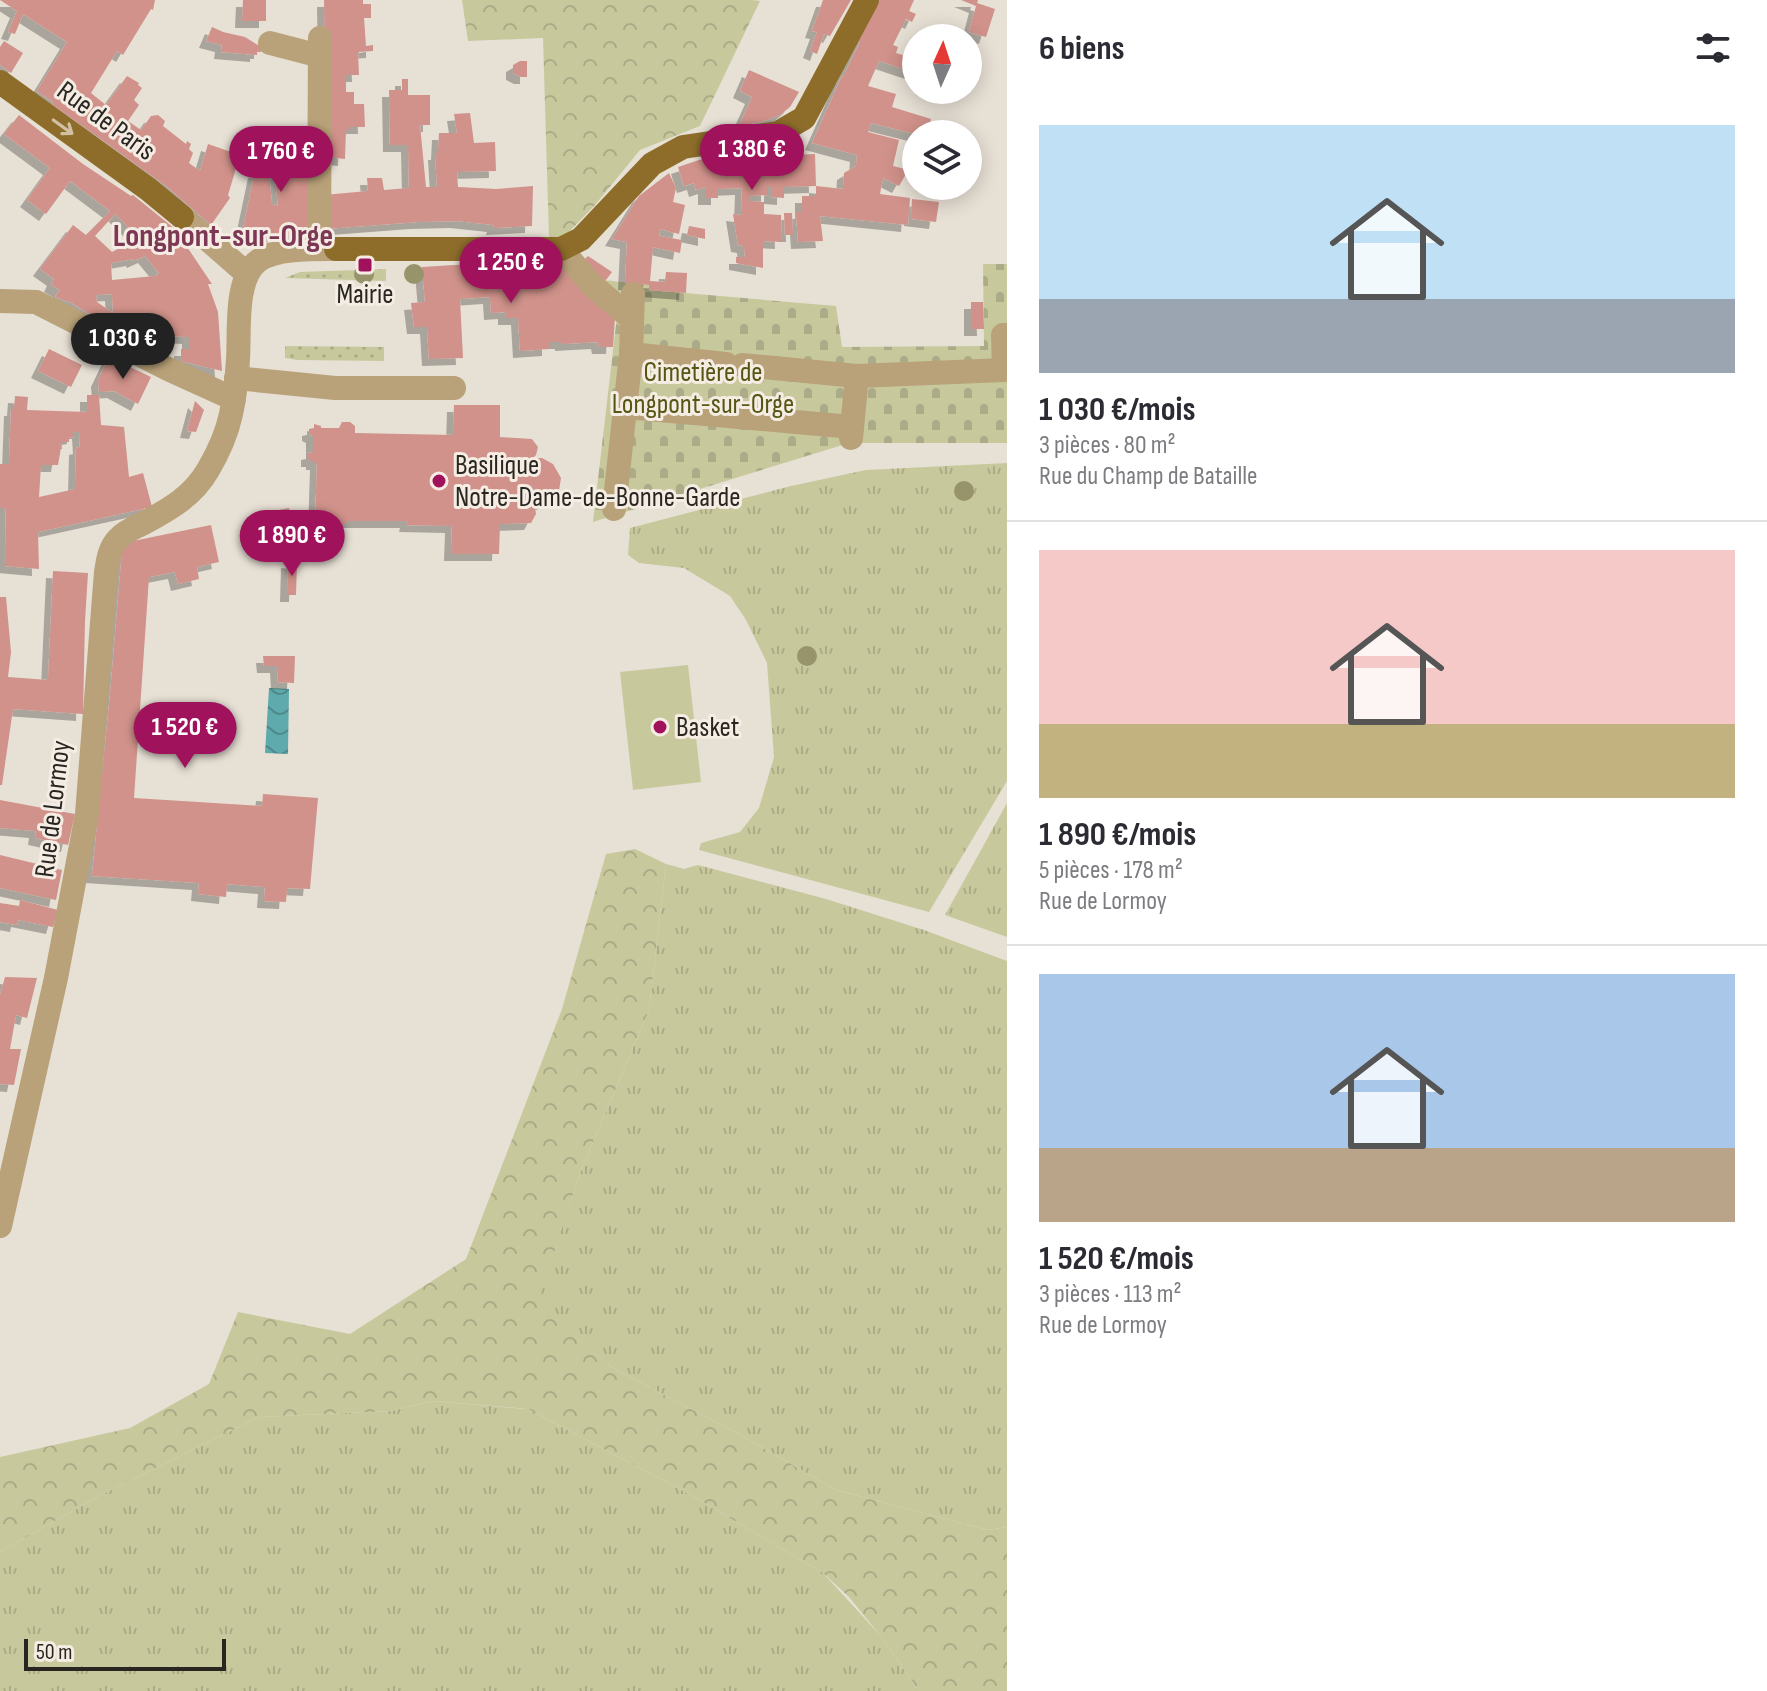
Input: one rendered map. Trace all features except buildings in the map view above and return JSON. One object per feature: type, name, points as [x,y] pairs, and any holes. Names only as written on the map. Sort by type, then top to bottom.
[{"type":"main road","points":[[327,249],[561,249],[581,239],[652,164],[683,147],[778,133],[804,118],[867,0]]},
{"type":"main road","name":"Rue de Paris","points":[[0,82],[182,217]]},
{"type":"street","points":[[247,274],[259,260],[278,253],[327,249],[320,47],[270,43]]},
{"type":"street","name":"Rue de Paris","points":[[182,217],[247,274]]},
{"type":"street","points":[[561,249],[592,285],[632,319]]},
{"type":"street","name":"Rue de Lormoy","points":[[1,1222],[56,978],[87,814],[109,552],[119,537],[171,509],[193,492],[221,445],[231,415],[242,291],[247,274]]},
{"type":"street","points":[[614,509],[631,354],[633,294]]},
{"type":"street","points":[[0,301],[36,302],[168,369],[235,388],[454,388]]},
{"type":"street","points":[[631,354],[857,376],[1004,370],[1003,335],[1007,335]]},
{"type":"street","points":[[625,407],[851,432],[857,376]]},
{"type":"green space","points":[[462,0],[760,1],[700,126],[640,150],[563,238],[549,238],[543,38],[468,41]]},
{"type":"green space","name":"Cimetière de Longpont-sur-Orge","points":[[983,264],[1007,264],[1007,443],[849,443],[593,522],[617,316],[595,279],[649,285],[650,290],[836,306],[842,347],[984,346]]},
{"type":"green space","points":[[386,269],[386,281],[285,278],[300,272]]},
{"type":"green space","points":[[285,346],[384,347],[384,361],[297,360],[285,358]]},
{"type":"green space","points":[[1007,463],[1007,781],[929,912],[699,850],[701,843],[740,832],[759,808],[774,757],[767,663],[746,620],[730,596],[684,568],[639,563],[628,555],[630,528],[866,470]]},
{"type":"green space","name":"Basket","points":[[688,665],[701,782],[633,790],[620,672]]},
{"type":"green space","points":[[1007,803],[1007,937],[945,915]]},
{"type":"green space","points":[[635,849],[666,864],[649,1010],[580,1173],[538,1302],[611,1367],[739,1434],[836,1490],[988,1530],[1007,1527],[1007,1691],[916,1691],[915,1685],[879,1634],[849,1597],[823,1573],[691,1495],[528,1409],[432,1401],[391,1411],[259,1417],[99,1496],[0,1552],[0,1457],[130,1428],[209,1384],[238,1312],[350,1334],[466,1259],[562,1009],[606,854]]},
{"type":"green space","points":[[666,864],[684,869],[698,865],[826,899],[924,930],[1007,961],[1007,1527],[988,1530],[836,1490],[739,1434],[611,1367],[537,1302],[580,1173],[649,1010]]},
{"type":"green space","points":[[432,1401],[526,1409],[524,1407],[691,1495],[823,1573],[879,1634],[915,1685],[916,1691],[0,1691],[0,1552],[99,1496],[259,1417],[391,1411]]},
{"type":"water","points":[[269,688],[289,689],[288,754],[265,753]]},
{"type":"place","name":"Mairie","points":[[365,265]]},
{"type":"place","name":"Basilique Notre-Dame-de-Bonne-Garde","points":[[439,481]]},
{"type":"place","name":"Basket","points":[[660,727]]},
{"type":"district","name":"Longpont-sur-Orge","points":[[223,236]]}]
